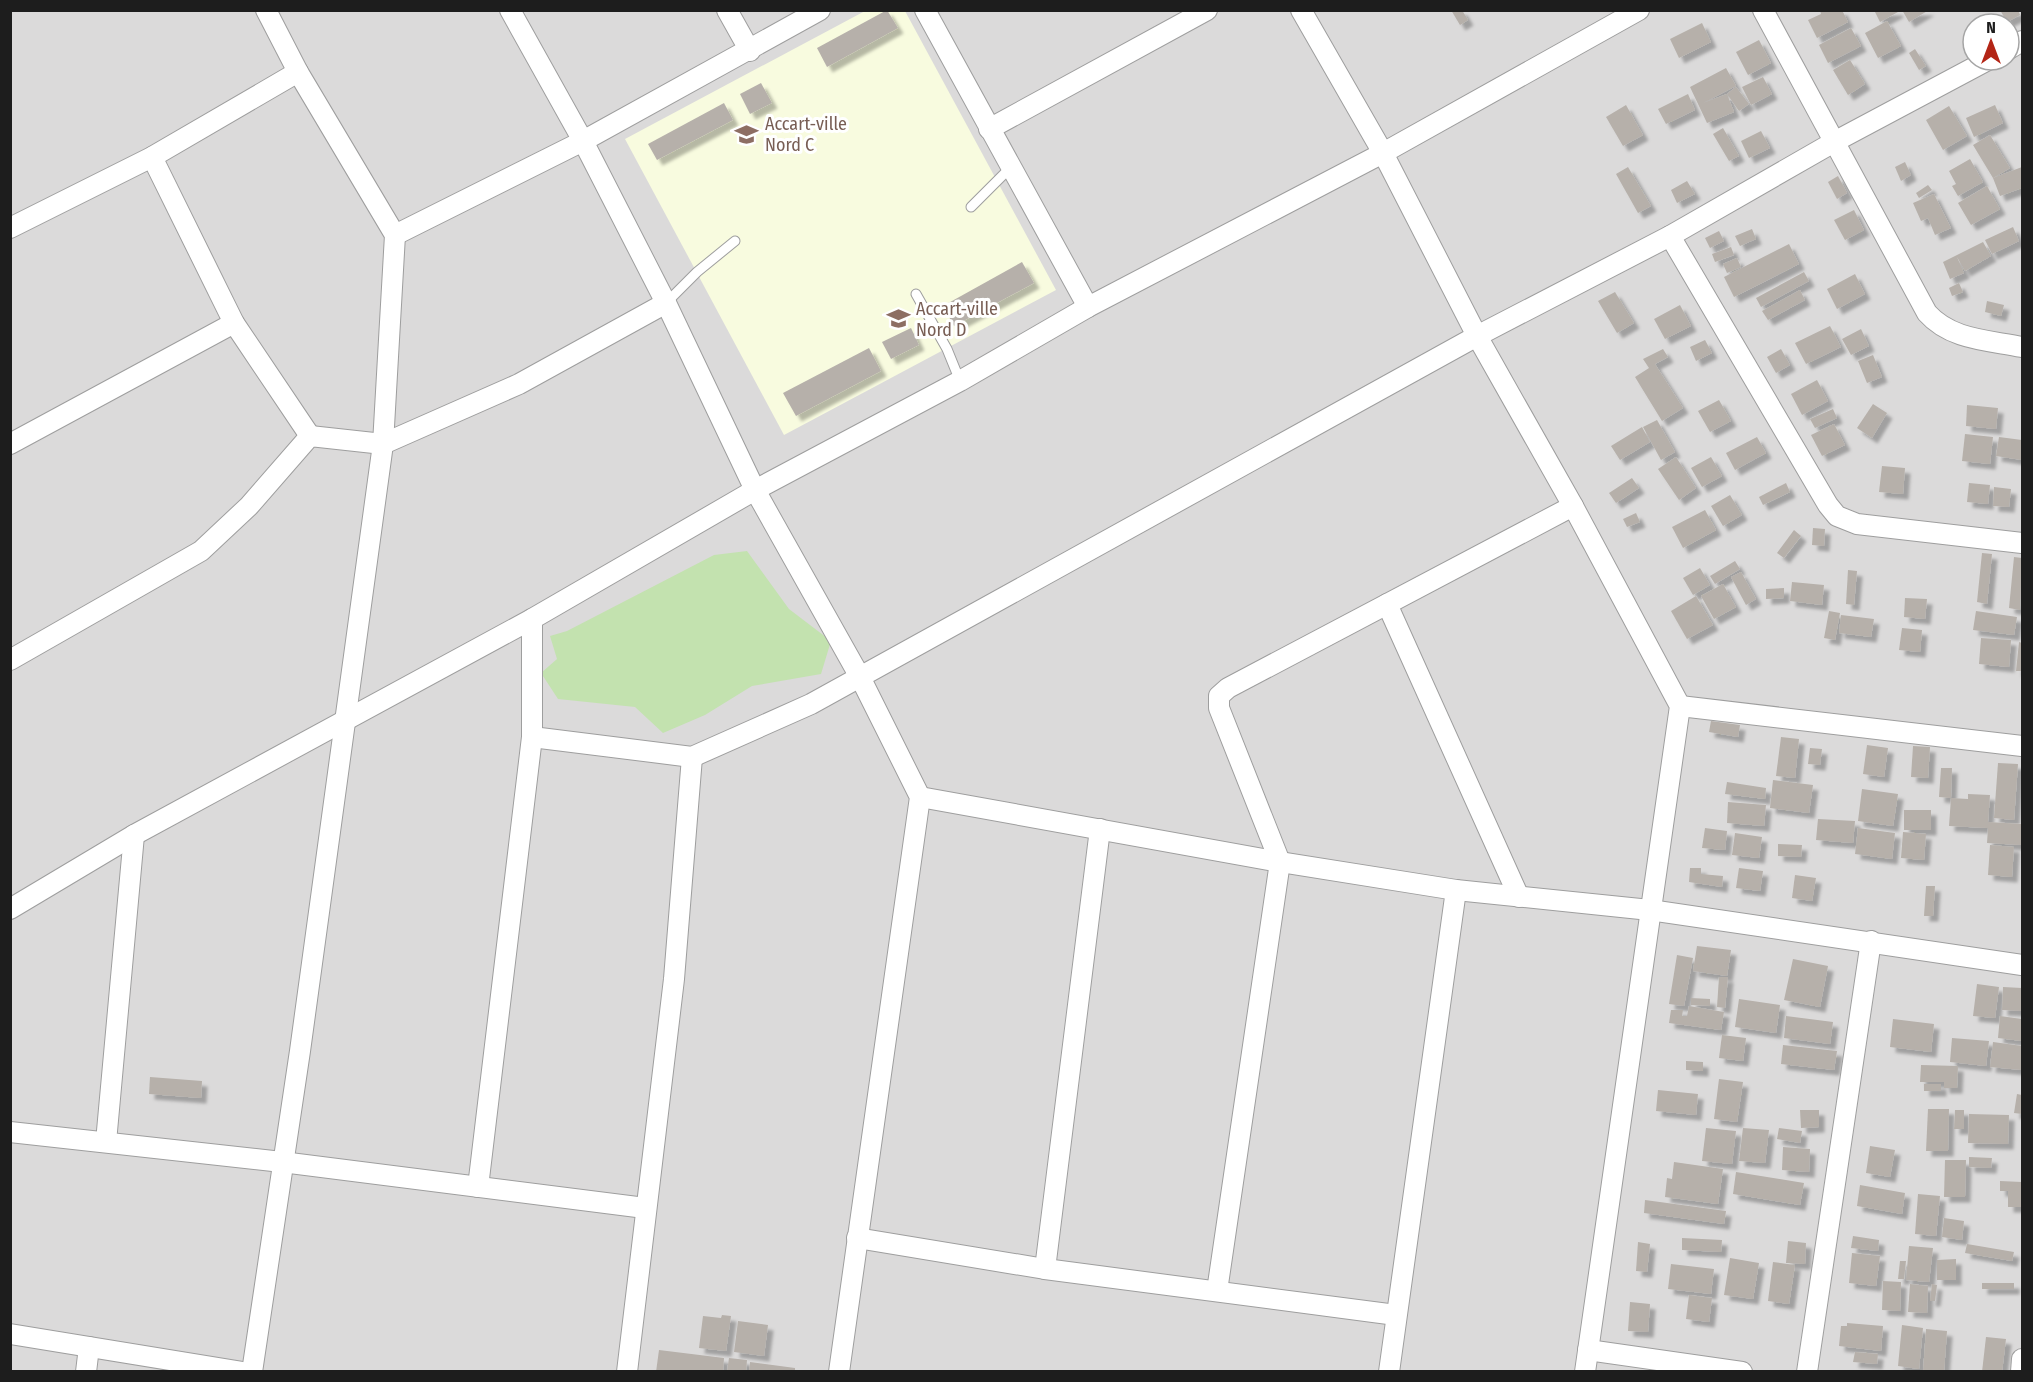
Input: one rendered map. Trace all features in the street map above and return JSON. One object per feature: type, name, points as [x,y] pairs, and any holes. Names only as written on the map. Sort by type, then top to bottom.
[{"type":"street","points":[[252,1371],[300,1051],[382,444],[395,234],[298,72],[266,10]]},
{"type":"street","points":[[510,10],[583,141],[666,303],[755,490],[860,677],[920,797],[839,1371]]},
{"type":"street","points":[[727,10],[750,51]]},
{"type":"street","points":[[395,234],[583,141],[750,51],[820,10]]},
{"type":"street","points":[[926,10],[1010,168],[1088,307]]},
{"type":"street","points":[[989,129],[1207,10]]},
{"type":"street","points":[[1301,10],[1383,153],[1477,336],[1573,506],[1680,706],[1585,1371]]},
{"type":"street","points":[[10,909],[134,835],[346,722],[532,619],[755,490],[960,381],[1088,307],[1383,153],[1639,10]]},
{"type":"street","points":[[1763,10],[1932,319],[1951,332],[2022,346]]},
{"type":"street","points":[[10,228],[152,157],[298,72]]},
{"type":"street","points":[[532,737],[692,757],[810,704],[1477,336],[1670,236],[1834,142],[1965,72]]},
{"type":"street","points":[[152,157],[234,323],[310,436],[382,444],[519,384],[666,303]]},
{"type":"street","points":[[1670,236],[1828,505],[1837,516],[1857,525],[2022,543]]},
{"type":"street","points":[[10,444],[234,323]]},
{"type":"street","points":[[10,660],[201,551],[249,506],[310,436]]},
{"type":"street","points":[[1217,1291],[1280,862],[1219,708],[1219,696],[1228,688],[1573,506]]},
{"type":"street","points":[[1387,604],[1519,897]]},
{"type":"street","points":[[478,1187],[532,737],[532,619]]},
{"type":"street","points":[[1680,706],[2022,746]]},
{"type":"street","points":[[627,1371],[674,979],[692,757]]},
{"type":"street","points":[[920,797],[1280,862],[1456,890],[1650,910],[2022,964]]},
{"type":"street","points":[[1045,1269],[1100,829]]},
{"type":"street","points":[[106,1142],[134,835]]},
{"type":"street","points":[[1389,1371],[1456,890]]},
{"type":"street","points":[[1807,1371],[1871,941]]},
{"type":"street","points":[[10,1132],[282,1162],[645,1209]]},
{"type":"street","points":[[857,1238],[1045,1269],[1396,1316]]},
{"type":"street","points":[[10,1334],[243,1371]]},
{"type":"street","points":[[86,1371],[89,1347]]},
{"type":"street","points":[[1588,1350],[1742,1371]]},
{"type":"street","points":[[2021,1371],[2022,1359]]},
{"type":"lane","points":[[971,207],[1010,168]]},
{"type":"lane","points":[[666,303],[696,272],[735,241]]},
{"type":"lane","points":[[915,294],[947,349],[960,381]]},
{"type":"shaded area","points":[[11,11],[2022,11],[2022,1371],[11,1371]]},
{"type":"shaded area","points":[[865,11],[905,11],[1056,290],[784,435],[625,139]]},
{"type":"green space","points":[[747,551],[789,609],[831,641],[821,674],[752,686],[705,715],[663,733],[635,707],[558,699],[541,673],[557,659],[550,636],[567,631],[714,555]]},
{"type":"building","points":[[887,10],[898,28],[827,67],[817,48]]},
{"type":"building","points":[[1451,10],[1462,10],[1468,20],[1460,25]]},
{"type":"building","points":[[1820,10],[1842,10],[1848,22],[1817,38],[1808,20],[1821,14]]},
{"type":"building","points":[[1874,10],[1897,10],[1898,12],[1880,22]]},
{"type":"building","points":[[1902,10],[1929,10],[1909,22]]},
{"type":"building","points":[[2000,10],[2018,10],[2019,12],[2001,12]]},
{"type":"building","points":[[1887,21],[1901,46],[1878,58],[1865,33]]},
{"type":"building","points":[[1702,23],[1711,42],[1679,58],[1670,39]]},
{"type":"building","points":[[1851,28],[1861,46],[1828,63],[1819,45]]},
{"type":"building","points":[[1759,40],[1771,63],[1748,75],[1736,52]]},
{"type":"building","points":[[1915,49],[1926,66],[1919,70],[1909,53]]},
{"type":"building","points":[[1850,60],[1865,84],[1848,95],[1833,70]]},
{"type":"building","points":[[1726,68],[1736,86],[1703,103],[1727,94],[1734,112],[1707,123],[1690,87]]},
{"type":"building","points":[[1763,77],[1772,94],[1751,105],[1742,87]]},
{"type":"building","points":[[761,83],[772,103],[750,114],[740,94]]},
{"type":"building","points":[[1736,87],[1749,104],[1739,111],[1727,94]]},
{"type":"building","points":[[1688,94],[1695,110],[1666,124],[1658,109]]},
{"type":"building","points":[[724,103],[733,120],[657,160],[648,144]]},
{"type":"building","points":[[1626,105],[1643,135],[1623,146],[1606,117]]},
{"type":"building","points":[[1995,105],[2003,123],[1974,137],[1966,118]]},
{"type":"building","points":[[1949,106],[1967,136],[1943,150],[1926,120]]},
{"type":"building","points":[[1723,128],[1739,156],[1729,161],[1713,134]]},
{"type":"building","points":[[1761,131],[1770,148],[1749,158],[1741,141]]},
{"type":"building","points":[[1990,135],[2010,168],[1993,178],[1973,145]]},
{"type":"building","points":[[1970,159],[1983,182],[1958,196],[1952,186],[1956,184],[1949,171]]},
{"type":"building","points":[[1905,162],[1911,175],[1901,181],[1895,167]]},
{"type":"building","points":[[1628,167],[1651,206],[1638,213],[1616,174]]},
{"type":"building","points":[[2022,167],[2022,188],[2000,196],[1993,178]]},
{"type":"building","points":[[1838,176],[1847,193],[1837,199],[1828,182]]},
{"type":"building","points":[[1687,181],[1695,194],[1677,203],[1671,190]]},
{"type":"building","points":[[1928,185],[1932,190],[1919,198],[1916,193]]},
{"type":"building","points":[[1987,186],[2000,209],[1971,225],[1958,203]]},
{"type":"building","points":[[1934,194],[1951,228],[1935,235],[1928,218],[1921,221],[1913,203]]},
{"type":"building","points":[[1854,210],[1864,230],[1845,240],[1834,220]]},
{"type":"building","points":[[2013,227],[2019,241],[1992,254],[1985,240]]},
{"type":"building","points":[[1752,229],[1756,239],[1740,246],[1735,236]]},
{"type":"building","points":[[1719,231],[1724,241],[1710,248],[1705,238]]},
{"type":"building","points":[[1983,242],[1991,256],[1965,271],[1957,257],[1964,273],[1950,279],[1943,262]]},
{"type":"building","points":[[1789,244],[1799,264],[1734,297],[1724,277]]},
{"type":"building","points":[[1731,247],[1734,255],[1715,262],[1712,254]]},
{"type":"building","points":[[1737,258],[1741,267],[1727,273],[1723,264]]},
{"type":"building","points":[[1022,262],[1034,283],[954,326],[943,306]]},
{"type":"building","points":[[1804,272],[1809,281],[1761,307],[1756,298]]},
{"type":"building","points":[[1855,274],[1865,294],[1837,309],[1827,289]]},
{"type":"building","points":[[1959,283],[1963,292],[1952,296],[1949,288]]},
{"type":"building","points":[[1800,290],[1805,300],[1768,320],[1762,311]]},
{"type":"building","points":[[1615,292],[1634,323],[1617,333],[1598,301]]},
{"type":"building","points":[[1987,301],[2004,305],[2001,316],[1985,312]]},
{"type":"building","points":[[1680,305],[1691,326],[1665,339],[1654,319]]},
{"type":"building","points":[[1830,326],[1841,347],[1806,364],[1795,343]]},
{"type":"building","points":[[911,328],[919,345],[891,359],[882,342]]},
{"type":"building","points":[[1861,329],[1869,346],[1851,355],[1842,339]]},
{"type":"building","points":[[1705,340],[1712,353],[1696,361],[1690,347]]},
{"type":"building","points":[[869,348],[881,371],[796,416],[783,393]]},
{"type":"building","points":[[1663,349],[1668,357],[1655,364],[1683,408],[1662,421],[1635,377],[1649,368],[1643,359]]},
{"type":"building","points":[[1781,349],[1790,365],[1776,373],[1767,357]]},
{"type":"building","points":[[1873,355],[1882,377],[1867,383],[1858,361]]},
{"type":"building","points":[[1817,380],[1828,401],[1802,415],[1791,394]]},
{"type":"building","points":[[1719,400],[1731,421],[1710,432],[1698,411]]},
{"type":"building","points":[[1873,404],[1887,413],[1872,438],[1857,428]]},
{"type":"building","points":[[1967,405],[1998,408],[1996,429],[1966,426]]},
{"type":"building","points":[[1833,409],[1837,418],[1815,428],[1810,419]]},
{"type":"building","points":[[1657,420],[1675,452],[1661,460],[1643,427]]},
{"type":"building","points":[[1834,424],[1845,445],[1822,456],[1811,435]]},
{"type":"building","points":[[1642,427],[1650,442],[1620,460],[1611,446]]},
{"type":"building","points":[[1965,434],[1993,437],[1990,464],[1962,461]]},
{"type":"building","points":[[1757,437],[1766,453],[1735,470],[1726,453]]},
{"type":"building","points":[[1999,437],[2022,440],[2022,460],[1996,456]]},
{"type":"building","points":[[1676,457],[1696,488],[1679,500],[1658,469]]},
{"type":"building","points":[[1711,457],[1722,476],[1702,487],[1691,468]]},
{"type":"building","points":[[1882,466],[1905,468],[1903,494],[1879,492]]},
{"type":"building","points":[[1632,478],[1639,488],[1616,503],[1609,493]]},
{"type":"building","points":[[1786,483],[1790,492],[1763,505],[1759,497]]},
{"type":"building","points":[[1969,483],[1990,485],[1988,504],[1967,502]]},
{"type":"building","points":[[1994,487],[2011,489],[2009,507],[1993,506]]},
{"type":"building","points":[[1730,495],[1742,515],[1723,526],[1711,506]]},
{"type":"building","points":[[1705,510],[1716,530],[1683,548],[1672,527]]},
{"type":"building","points":[[1636,513],[1640,522],[1627,527],[1623,519]]},
{"type":"building","points":[[1813,528],[1825,529],[1824,546],[1812,545]]},
{"type":"building","points":[[1794,530],[1801,536],[1784,558],[1777,553]]},
{"type":"building","points":[[1982,553],[1992,554],[1987,604],[1977,602]]},
{"type":"building","points":[[2014,557],[2022,558],[2020,610],[2009,608]]},
{"type":"building","points":[[1735,561],[1740,569],[1715,584],[1710,576]]},
{"type":"building","points":[[1700,568],[1710,585],[1693,595],[1683,578]]},
{"type":"building","points":[[1848,570],[1857,571],[1854,605],[1846,604]]},
{"type":"building","points":[[1741,572],[1756,599],[1746,605],[1731,577]]},
{"type":"building","points":[[1792,582],[1824,585],[1822,605],[1790,601]]},
{"type":"building","points":[[1723,584],[1736,607],[1714,619],[1701,596]]},
{"type":"building","points":[[1784,588],[1784,598],[1766,599],[1766,589]]},
{"type":"building","points":[[1696,596],[1713,625],[1687,639],[1671,611]]},
{"type":"building","points":[[1905,598],[1927,599],[1925,619],[1904,617]]},
{"type":"building","points":[[1829,611],[1840,613],[1835,640],[1824,638]]},
{"type":"building","points":[[1976,611],[2017,617],[2014,635],[1973,630]]},
{"type":"building","points":[[1841,615],[1874,619],[1871,637],[1839,633]]},
{"type":"building","points":[[1902,628],[1922,630],[1920,652],[1899,650]]},
{"type":"building","points":[[1981,638],[2011,640],[2009,667],[1979,664]]},
{"type":"building","points":[[2019,642],[2022,643],[2022,671],[2016,671]]},
{"type":"building","points":[[1711,721],[1740,725],[1738,737],[1709,732]]},
{"type":"building","points":[[1781,737],[1799,739],[1795,778],[1776,776]]},
{"type":"building","points":[[1867,745],[1888,748],[1884,777],[1863,774]]},
{"type":"building","points":[[1913,746],[1930,747],[1928,778],[1911,777]]},
{"type":"building","points":[[1810,748],[1822,749],[1820,765],[1808,764]]},
{"type":"building","points":[[1998,763],[2018,764],[2014,820],[1994,818]]},
{"type":"building","points":[[1941,768],[1952,768],[1951,798],[1939,797]]},
{"type":"building","points":[[1773,780],[1813,785],[1809,813],[1770,808]]},
{"type":"building","points":[[1727,782],[1766,788],[1765,799],[1725,794]]},
{"type":"building","points":[[1862,789],[1898,794],[1893,826],[1858,821]]},
{"type":"building","points":[[1968,794],[1990,795],[1988,822],[2022,824],[2022,845],[1987,843],[1988,828],[1949,826],[1951,798],[1968,799]]},
{"type":"building","points":[[1728,802],[1766,805],[1764,826],[1727,823]]},
{"type":"building","points":[[1904,810],[1931,810],[1931,830],[1904,830]]},
{"type":"building","points":[[1818,819],[1855,821],[1853,843],[1816,840]]},
{"type":"building","points":[[1705,828],[1727,831],[1725,850],[1702,848]]},
{"type":"building","points":[[1858,828],[1895,833],[1892,859],[1855,854]]},
{"type":"building","points":[[1903,832],[1926,834],[1924,860],[1901,858]]},
{"type":"building","points":[[1735,833],[1762,837],[1759,858],[1732,855]]},
{"type":"building","points":[[1778,844],[1802,845],[1801,857],[1778,856]]},
{"type":"building","points":[[1990,845],[2014,847],[2012,877],[1988,875]]},
{"type":"building","points":[[1690,868],[1701,868],[1701,874],[1723,876],[1722,887],[1689,882]]},
{"type":"building","points":[[1739,868],[1763,871],[1760,891],[1736,888]]},
{"type":"building","points":[[1795,875],[1816,878],[1812,901],[1792,898]]},
{"type":"building","points":[[1926,886],[1935,886],[1933,916],[1924,916]]},
{"type":"building","points":[[1697,946],[1731,950],[1727,976],[1693,971]]},
{"type":"building","points":[[1677,955],[1693,958],[1684,1006],[1669,1004]]},
{"type":"building","points":[[1793,959],[1828,966],[1820,1007],[1784,1000]]},
{"type":"building","points":[[1719,977],[1728,977],[1725,1008],[1717,1007]]},
{"type":"building","points":[[1977,984],[1999,987],[1995,1018],[1973,1016]]},
{"type":"building","points":[[2003,987],[2022,988],[2022,1011],[2002,1010]]},
{"type":"building","points":[[1691,998],[1710,999],[1710,1006],[1691,1005]]},
{"type":"building","points":[[1739,999],[1780,1005],[1776,1033],[1735,1027]]},
{"type":"building","points":[[1689,1006],[1724,1012],[1721,1030],[1669,1023],[1671,1010],[1683,1010],[1682,1016],[1687,1016]]},
{"type":"building","points":[[1786,1016],[1833,1022],[1830,1044],[1784,1038]]},
{"type":"building","points":[[2000,1016],[2022,1019],[2022,1041],[1998,1038]]},
{"type":"building","points":[[1893,1019],[1934,1024],[1931,1052],[1890,1047]]},
{"type":"building","points":[[1722,1035],[1746,1038],[1743,1061],[1719,1058]]},
{"type":"building","points":[[1952,1038],[1989,1041],[1986,1066],[1950,1062]]},
{"type":"building","points":[[1993,1042],[2022,1046],[2022,1070],[1990,1067]]},
{"type":"building","points":[[1783,1045],[1837,1051],[1834,1070],[1781,1064]]},
{"type":"building","points":[[1686,1061],[1703,1062],[1703,1071],[1686,1070]]},
{"type":"building","points":[[1921,1065],[1958,1066],[1957,1088],[1944,1088],[1944,1082],[1920,1082]]},
{"type":"building","points":[[150,1077],[202,1081],[201,1098],[149,1094]]},
{"type":"building","points":[[1719,1079],[1743,1082],[1737,1122],[1714,1119]]},
{"type":"building","points":[[1924,1084],[1941,1084],[1941,1091],[1924,1091]]},
{"type":"building","points":[[1658,1090],[1698,1094],[1696,1115],[1656,1111]]},
{"type":"building","points":[[2017,1094],[2022,1095],[2022,1114],[2014,1113]]},
{"type":"building","points":[[1928,1109],[1949,1109],[1948,1151],[1926,1151]]},
{"type":"building","points":[[1800,1110],[1819,1110],[1819,1127],[1801,1128]]},
{"type":"building","points":[[1955,1110],[1964,1110],[1964,1129],[1954,1129]]},
{"type":"building","points":[[1969,1114],[2009,1115],[2008,1144],[1968,1143]]},
{"type":"building","points":[[1706,1128],[1736,1131],[1732,1164],[1702,1161]]},
{"type":"building","points":[[1743,1128],[1769,1130],[1765,1163],[1739,1161]]},
{"type":"building","points":[[1779,1128],[1802,1131],[1800,1143],[1777,1139]]},
{"type":"building","points":[[1870,1146],[1895,1150],[1890,1177],[1866,1173]]},
{"type":"building","points":[[1783,1147],[1810,1149],[1809,1172],[1782,1170]]},
{"type":"building","points":[[1969,1157],[1992,1158],[1991,1168],[1969,1167]]},
{"type":"building","points":[[1945,1160],[1966,1160],[1965,1197],[1944,1197]]},
{"type":"building","points":[[1674,1162],[1723,1169],[1718,1204],[1665,1197],[1667,1178],[1672,1179]]},
{"type":"building","points":[[1736,1172],[1804,1183],[1800,1205],[1733,1194]]},
{"type":"building","points":[[2000,1181],[2022,1182],[2022,1207],[2008,1207],[2008,1191],[2000,1191]]},
{"type":"building","points":[[1860,1185],[1905,1193],[1902,1214],[1857,1206]]},
{"type":"building","points":[[1918,1194],[1940,1196],[1936,1236],[1915,1234]]},
{"type":"building","points":[[1645,1200],[1726,1211],[1724,1224],[1644,1213]]},
{"type":"building","points":[[1944,1218],[1964,1221],[1962,1240],[1942,1237]]},
{"type":"building","points":[[1853,1236],[1879,1240],[1878,1251],[1851,1248]]},
{"type":"building","points":[[1682,1238],[1722,1240],[1721,1252],[1682,1250]]},
{"type":"building","points":[[1788,1241],[1806,1243],[1805,1264],[1786,1263]]},
{"type":"building","points":[[1638,1242],[1650,1244],[1647,1272],[1636,1271]]},
{"type":"building","points":[[1967,1244],[2014,1252],[2012,1261],[1965,1253]]},
{"type":"building","points":[[1909,1246],[1933,1248],[1929,1282],[1906,1280]]},
{"type":"building","points":[[1852,1253],[1880,1256],[1876,1286],[1849,1283]]},
{"type":"building","points":[[1730,1258],[1759,1263],[1753,1299],[1724,1295]]},
{"type":"building","points":[[1956,1259],[1956,1280],[1937,1280],[1937,1260]]},
{"type":"building","points":[[1900,1261],[1906,1261],[1904,1279],[1898,1279]]},
{"type":"building","points":[[1773,1262],[1795,1265],[1789,1304],[1768,1301]]},
{"type":"building","points":[[1671,1264],[1714,1269],[1711,1294],[1668,1289]]},
{"type":"building","points":[[1883,1281],[1901,1282],[1900,1311],[1882,1310]]},
{"type":"building","points":[[1982,1283],[2014,1283],[2014,1289],[1982,1289]]},
{"type":"building","points":[[1910,1284],[1928,1286],[1927,1313],[1908,1312]]},
{"type":"building","points":[[1932,1284],[1937,1285],[1935,1301],[1930,1301]]},
{"type":"building","points":[[1689,1295],[1712,1298],[1709,1322],[1686,1319]]},
{"type":"building","points":[[1630,1302],[1650,1304],[1648,1332],[1628,1331]]},
{"type":"building","points":[[722,1315],[731,1316],[726,1351],[699,1348],[703,1316],[721,1318]]},
{"type":"building","points":[[738,1321],[768,1325],[764,1356],[734,1352]]},
{"type":"building","points":[[1847,1323],[1883,1326],[1881,1351],[1839,1346],[1841,1326],[1847,1326]]},
{"type":"building","points":[[1902,1325],[1923,1328],[1919,1369],[1898,1366]]},
{"type":"building","points":[[1926,1329],[1947,1331],[1944,1372],[1923,1372]]},
{"type":"building","points":[[1986,1337],[2006,1339],[2002,1372],[1982,1372]]},
{"type":"building","points":[[659,1350],[724,1358],[723,1372],[656,1372]]},
{"type":"building","points":[[1855,1352],[1878,1354],[1877,1364],[1853,1362]]},
{"type":"building","points":[[729,1358],[747,1360],[746,1372],[727,1372]]},
{"type":"building","points":[[750,1362],[795,1368],[795,1372],[749,1372]]},
{"type":"place","name":"Accart-ville Nord C","points":[[747,134]]},
{"type":"place","name":"Accart-ville Nord D","points":[[898,319]]}]
